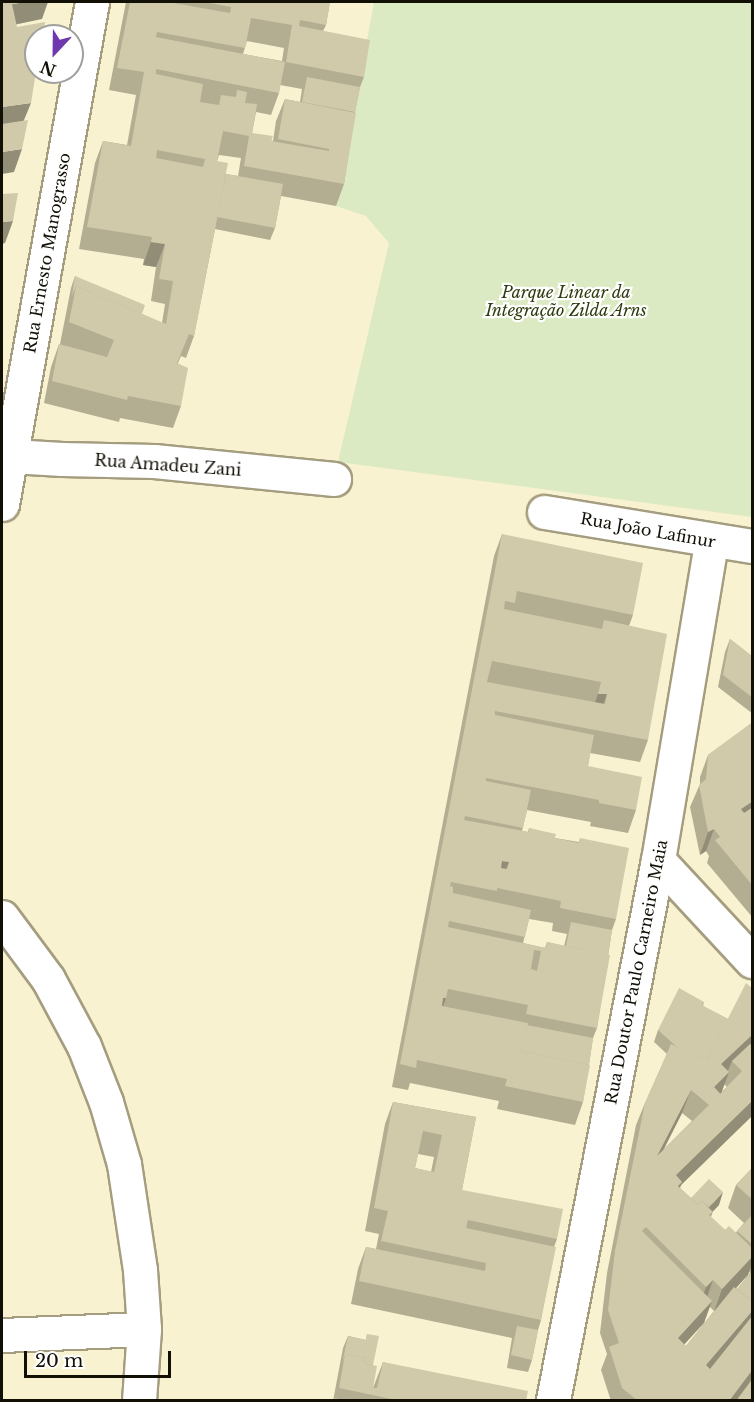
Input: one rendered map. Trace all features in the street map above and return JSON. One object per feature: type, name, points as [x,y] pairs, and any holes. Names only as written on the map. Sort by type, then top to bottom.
[{"type":"street","name":"Rua Ernesto Manograsso","points":[[2,504],[6,454],[92,2]]},
{"type":"street","name":"Rua Amadeu Zani","points":[[6,454],[154,461],[334,478]]},
{"type":"street","name":"Rua João Lafinur","points":[[544,512],[711,542],[753,546]]},
{"type":"street","name":"Rua Doutor Paulo Carneiro Maia","points":[[557,1398],[658,860],[711,542]]},
{"type":"street","points":[[658,860],[753,961]]},
{"type":"street","points":[[2,917],[48,979],[84,1046],[106,1102],[124,1164],[140,1270],[144,1329],[139,1401]]},
{"type":"street","points":[[2,1335],[144,1329]]},
{"type":"green space","name":"Parque Linear da Integração Zilda Arns","points":[[374,2],[752,2],[752,517],[338,462],[389,243],[366,216],[336,206]]},
{"type":"building","points":[[2,2],[26,2],[12,4],[17,27],[24,26],[24,84],[34,84],[31,103],[2,107]]},
{"type":"building","points":[[130,2],[168,2],[230,13],[231,7],[204,2],[330,2],[326,25],[300,20],[299,26],[370,40],[364,77],[286,62],[292,25],[251,18],[245,48],[157,32],[156,37],[285,62],[279,93],[156,69],[156,74],[203,84],[200,102],[219,105],[221,95],[236,97],[237,90],[247,92],[245,103],[257,104],[252,133],[273,136],[271,141],[329,151],[329,149],[278,139],[285,99],[356,113],[344,184],[244,166],[249,136],[223,131],[217,161],[228,163],[194,336],[189,334],[177,363],[188,368],[181,406],[128,396],[127,400],[52,381],[59,344],[107,357],[114,340],[69,322],[76,286],[166,324],[173,281],[159,279],[165,244],[151,242],[152,237],[87,227],[103,141],[131,146],[144,72],[117,68]],"holes":[[[157,150],[205,159],[203,167],[156,158]]]},
{"type":"building","points":[[307,77],[360,87],[355,112],[302,102]]},
{"type":"building","points":[[28,120],[22,149],[2,152],[2,124]]},
{"type":"building","points":[[226,174],[283,184],[275,228],[217,217]]},
{"type":"building","points":[[18,193],[13,221],[2,222],[2,194]]},
{"type":"building","points":[[75,276],[145,305],[142,314],[76,286],[72,296]]},
{"type":"building","points":[[502,534],[643,563],[633,615],[517,591],[515,603],[505,601],[504,609],[602,629],[604,620],[667,634],[648,740],[495,711],[495,715],[594,735],[588,766],[642,777],[636,810],[599,803],[599,800],[486,778],[486,781],[531,790],[523,828],[465,816],[464,820],[529,832],[529,828],[556,834],[555,838],[579,843],[580,838],[629,848],[616,919],[560,908],[561,901],[497,888],[497,891],[451,882],[450,886],[453,887],[453,893],[531,910],[525,937],[449,921],[448,927],[546,948],[547,942],[610,955],[597,1028],[526,1014],[528,1005],[448,989],[446,998],[443,998],[442,1006],[528,1023],[521,1051],[590,1065],[583,1102],[505,1086],[507,1079],[417,1060],[416,1068],[400,1064]],"holes":[[[492,661],[601,682],[598,694],[607,694],[605,704],[487,682]],[[502,861],[509,862],[507,869],[501,868]],[[534,950],[541,951],[537,971],[531,969]]]},
{"type":"building","points":[[730,639],[753,657],[753,698],[723,675]]},
{"type":"building","points":[[753,722],[753,801],[741,809],[744,813],[753,807],[753,886],[715,840],[720,837],[714,829],[708,832],[699,785],[706,779],[708,755]]},
{"type":"building","points":[[571,922],[612,930],[608,955],[566,946]]},
{"type":"building","points":[[746,983],[753,989],[753,1034],[721,1064],[729,1072],[714,1087],[720,1094],[742,1071],[732,1061],[750,1044],[753,1046],[753,1100],[676,1175],[682,1182],[678,1186],[698,1205],[702,1201],[713,1212],[709,1215],[725,1230],[729,1226],[753,1249],[753,1256],[722,1289],[713,1280],[706,1287],[646,1227],[642,1231],[712,1301],[678,1338],[686,1346],[734,1287],[753,1302],[753,1310],[706,1365],[710,1369],[753,1315],[753,1369],[729,1401],[638,1401],[622,1388],[609,1347],[619,1343],[608,1310],[615,1251],[645,1103],[671,1044],[707,1060]],"holes":[[[691,1090],[709,1105],[657,1156]]]},
{"type":"building","points":[[679,988],[704,1002],[702,1005],[705,1007],[728,1019],[707,1060],[677,1047],[658,1030]]},
{"type":"building","points":[[527,1025],[593,1038],[589,1065],[521,1051]]},
{"type":"building","points":[[393,1102],[476,1117],[462,1190],[563,1209],[557,1239],[468,1220],[466,1228],[556,1247],[541,1320],[359,1281],[366,1247],[485,1271],[486,1263],[381,1241],[388,1211],[374,1208]],"holes":[[[423,1131],[442,1135],[434,1172],[415,1168]]]},
{"type":"building","points":[[753,1167],[753,1200],[736,1185]]},
{"type":"building","points":[[709,1179],[723,1192],[709,1207],[702,1201],[698,1205],[691,1198]]},
{"type":"building","points":[[753,1214],[753,1245],[737,1231]]},
{"type":"building","points":[[753,1270],[753,1302],[737,1289]]},
{"type":"building","points":[[517,1326],[538,1330],[532,1360],[511,1355]]},
{"type":"building","points":[[367,1334],[379,1336],[373,1365],[364,1363],[365,1358],[345,1354],[342,1364],[348,1336],[366,1340]]},
{"type":"building","points":[[345,1354],[365,1358],[364,1363],[377,1366],[373,1388],[377,1388],[383,1362],[528,1391],[526,1401],[401,1401],[339,1388]]},
{"type":"building","points":[[753,1378],[753,1401],[736,1401]]}]
